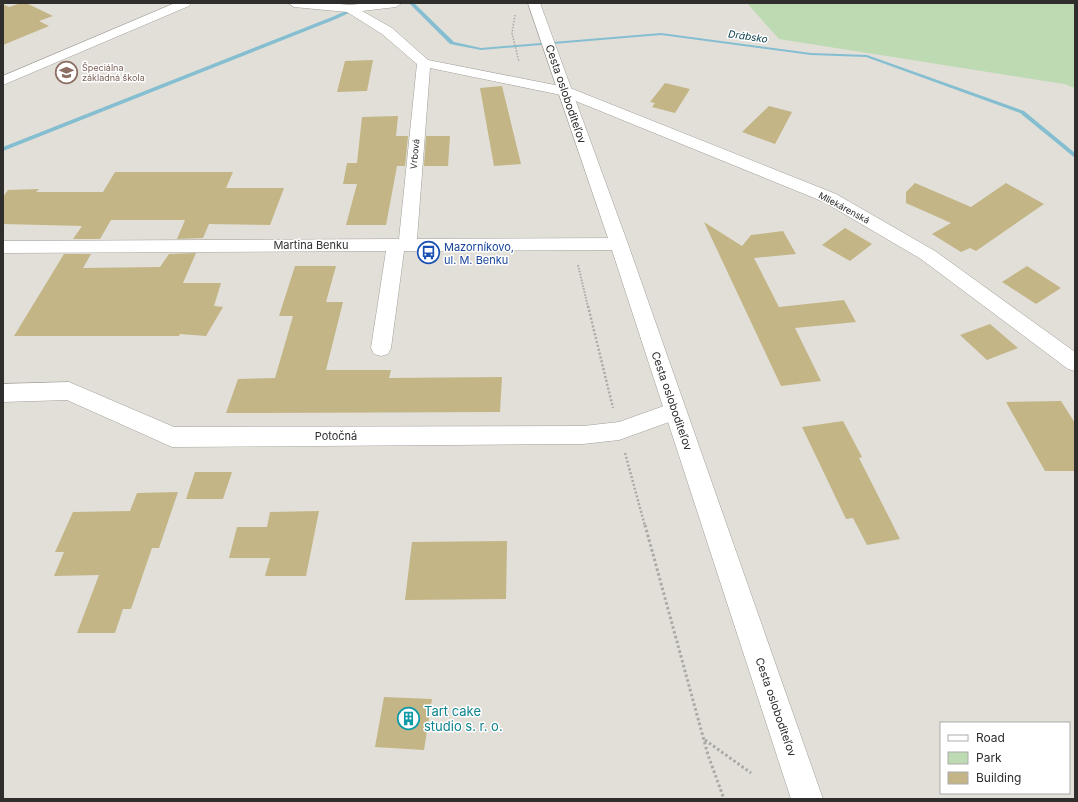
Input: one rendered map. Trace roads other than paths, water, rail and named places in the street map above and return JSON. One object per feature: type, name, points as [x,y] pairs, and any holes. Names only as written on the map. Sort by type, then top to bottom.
[{"type":"street","points":[[3,81],[185,3]]},
{"type":"street","points":[[294,3],[350,9],[396,3]]},
{"type":"street","name":"Cesta osloboditeľov","points":[[534,3],[619,244],[807,799]]},
{"type":"street","points":[[350,9],[387,31],[424,63],[565,91]]},
{"type":"street","name":"Vrbová","points":[[381,348],[401,245],[424,63]]},
{"type":"street","name":"Mliekárenská","points":[[565,91],[830,198],[928,255],[1075,363]]},
{"type":"street","name":"Martina Benku","points":[[3,247],[619,244]]},
{"type":"street","name":"Potočná","points":[[3,393],[69,391],[172,437],[583,435],[619,431],[675,410]]},
{"type":"waterway","points":[[3,149],[334,18],[368,3]]},
{"type":"waterway","name":"Drábsko","points":[[411,3],[452,43],[481,49],[661,34],[811,54],[867,56],[1022,112],[1075,156]]},
{"type":"place","name":"Špeciálna základná škola","points":[[67,73]]},
{"type":"place","name":"Mazorníkovo, ul. M. Benku","points":[[429,253]]},
{"type":"place","name":"Tart cake studio s. r. o.","points":[[409,718]]}]
